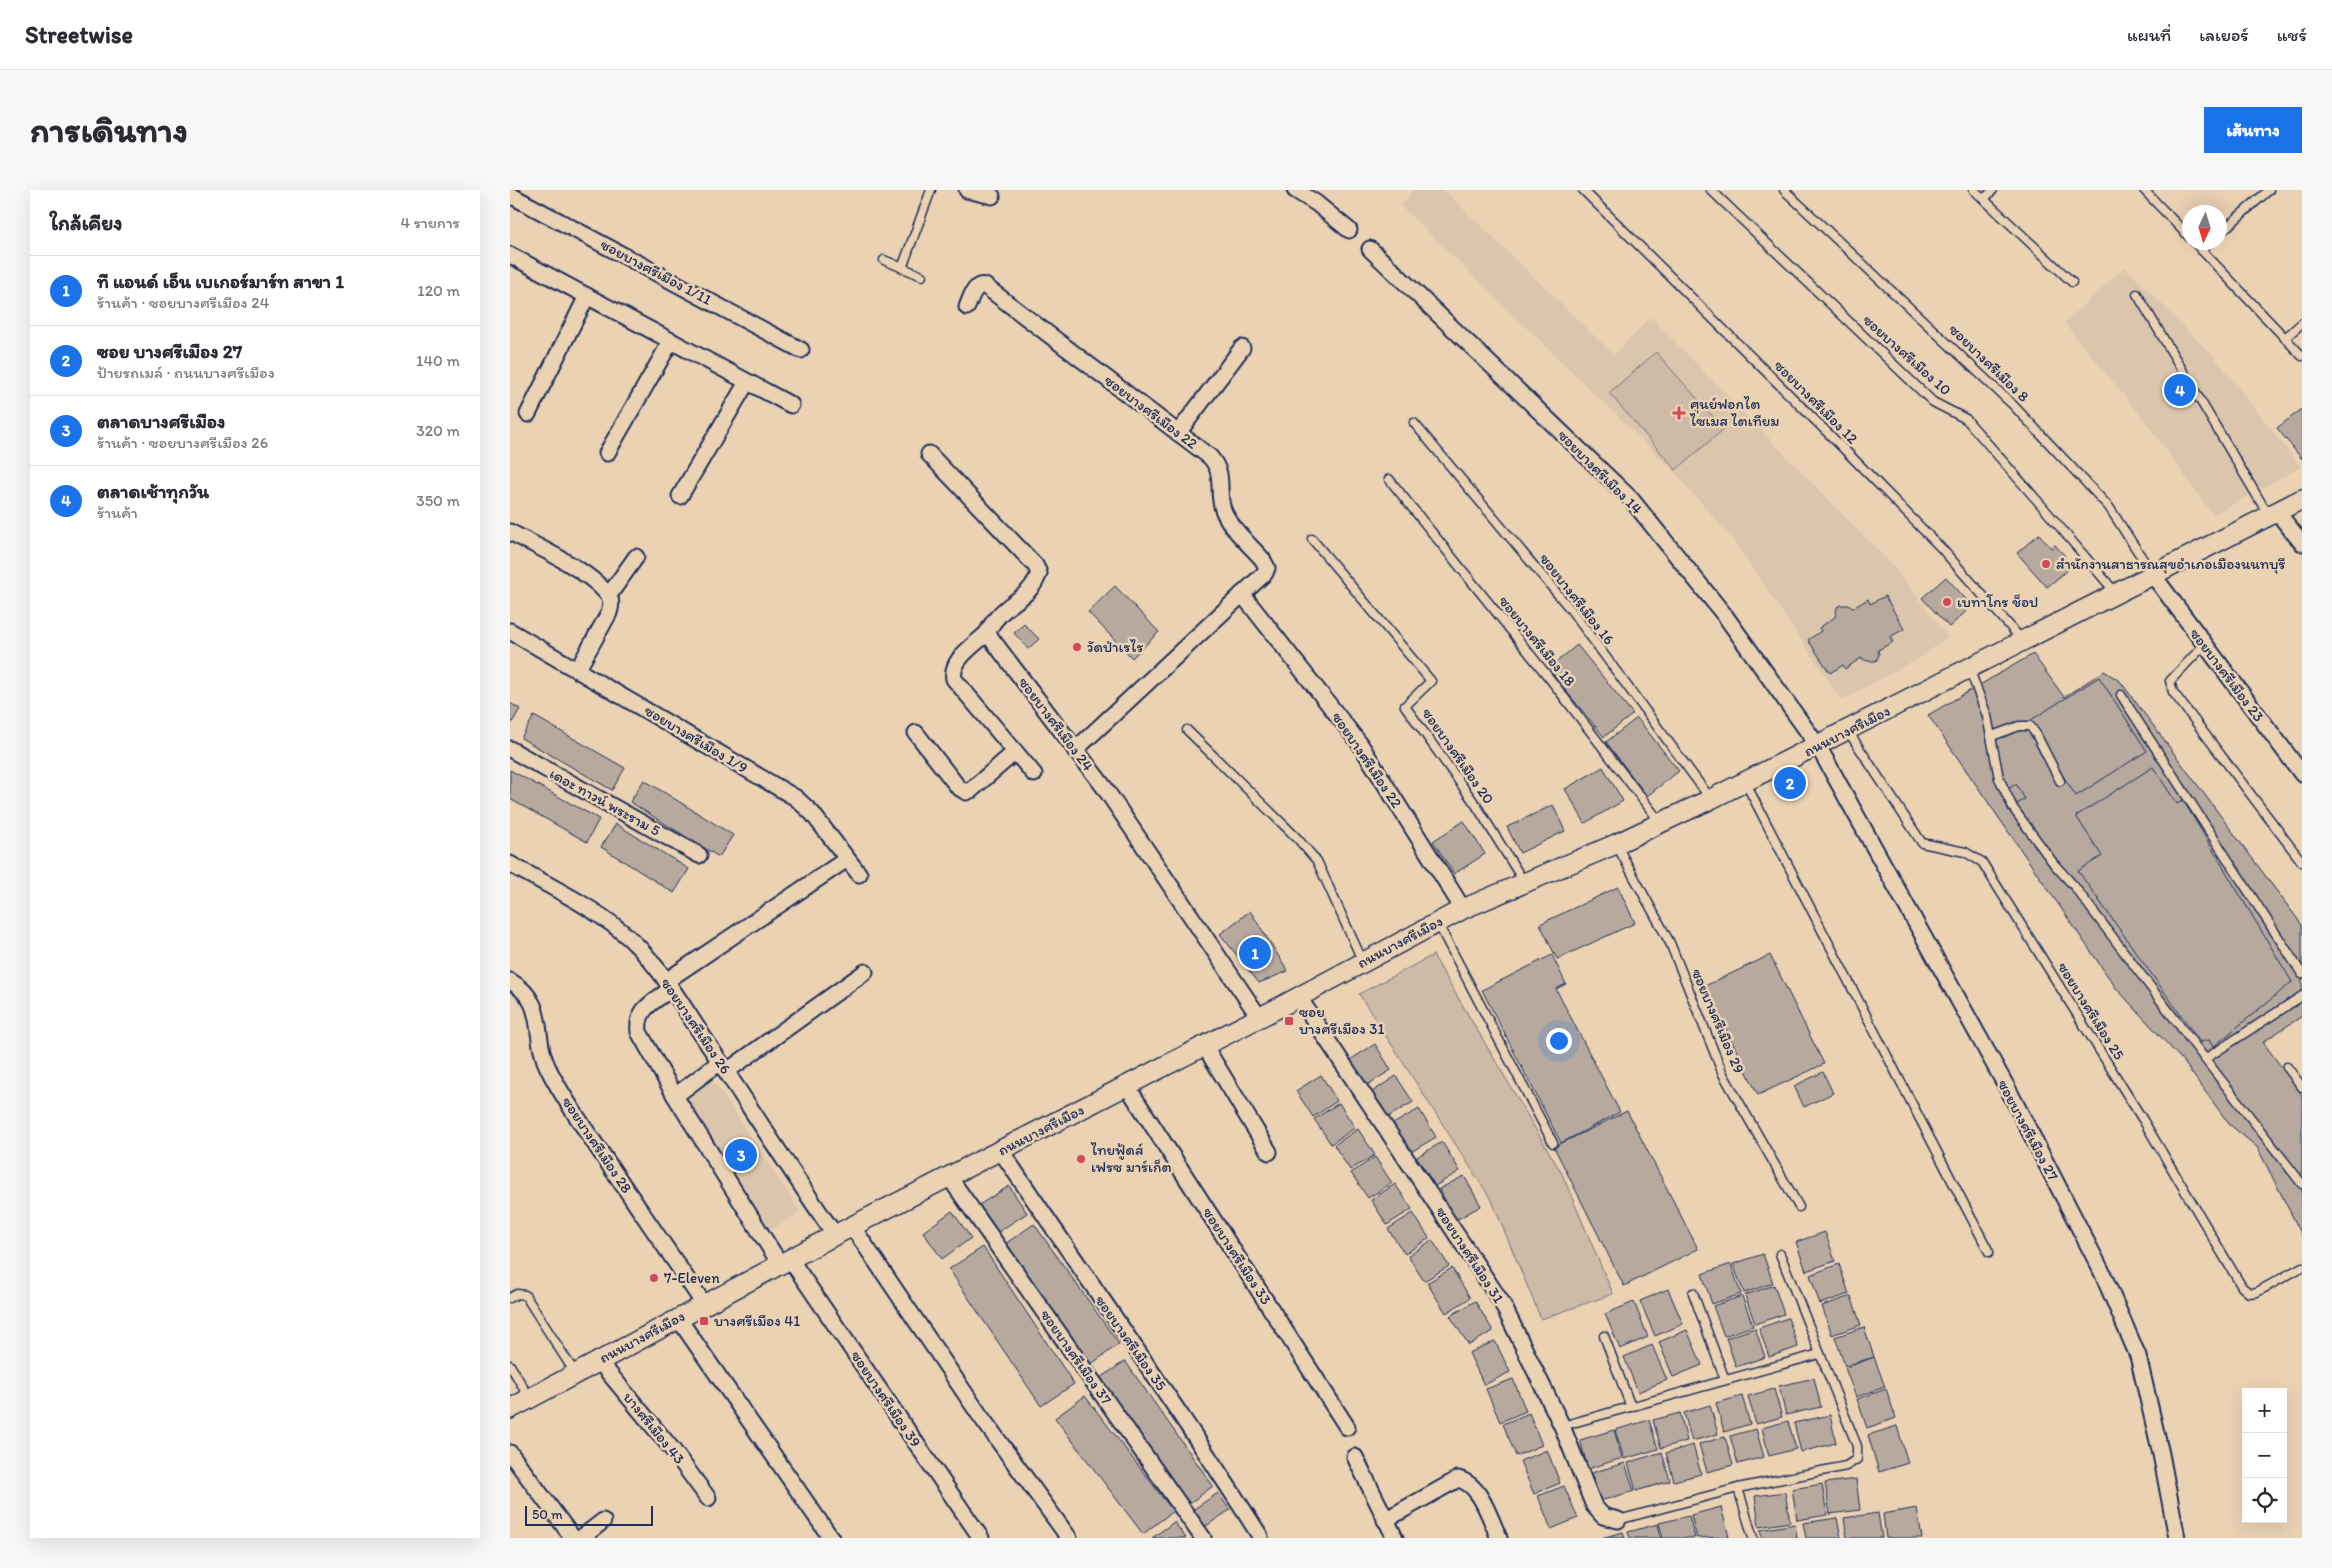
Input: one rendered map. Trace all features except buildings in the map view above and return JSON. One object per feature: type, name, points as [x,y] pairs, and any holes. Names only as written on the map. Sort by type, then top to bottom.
[{"type":"street","points":[[967,190],[992,196]]},
{"type":"street","points":[[1295,190],[1316,203],[1349,230]]},
{"type":"street","name":"ซอยบางศรีเมือง 1/11","points":[[510,195],[802,350]]},
{"type":"street","name":"ซอยบางศรีเมือง 14","points":[[1370,249],[1631,499],[1726,617],[1818,746]]},
{"type":"street","points":[[511,257],[588,296],[791,405]]},
{"type":"street","name":"ซอยบางศรีเมือง 22","points":[[967,307],[976,287],[985,286],[1178,432],[1217,464],[1220,472],[1223,510],[1229,520],[1264,560],[1267,568],[1265,573],[1075,750]]},
{"type":"street","points":[[528,414],[588,296]]},
{"type":"street","points":[[607,453],[671,341]]},
{"type":"street","points":[[1178,432],[1242,348]]},
{"type":"street","points":[[680,496],[747,382]]},
{"type":"street","points":[[929,454],[1035,565],[1038,573],[1035,584],[1029,592],[996,618],[988,633],[957,662],[953,671],[954,679],[1034,774]]},
{"type":"street","name":"ถนนบางศรีเมือง","points":[[510,1409],[598,1360],[852,1226],[1127,1086],[1463,909],[1616,844],[1711,799],[1848,731],[2115,592],[2153,575],[2302,499]]},
{"type":"street","points":[[2273,514],[2302,543]]},
{"type":"street","points":[[510,532],[585,575],[609,596],[611,604],[609,613],[578,669]]},
{"type":"street","points":[[609,596],[636,557]]},
{"type":"street","name":"ซอยบางศรีเมือง 23","points":[[2153,575],[2302,774]]},
{"type":"street","name":"ซอยบางศรีเมือง 22","points":[[1242,594],[1360,744],[1463,909]]},
{"type":"street","name":"ซอยบางศรีเมือง 1/9","points":[[510,632],[578,669],[796,798],[812,813],[859,874]]},
{"type":"street","name":"ซอยบางศรีเมือง 24","points":[[988,633],[1104,788],[1258,1017]]},
{"type":"street","points":[[916,733],[958,787],[966,792],[971,790],[1015,752]]},
{"type":"street","name":"ซอยบางศรีเมือง 27","points":[[1818,746],[2010,1093],[2101,1270],[2138,1356],[2161,1454],[2177,1538]]},
{"type":"street","name":"เดอะ ทาวน์ พระราม 5","points":[[510,749],[699,855]]},
{"type":"street","name":"ซอยบางศรีเมือง 39","points":[[847,859],[669,985],[640,1012],[637,1020],[639,1032],[675,1096],[785,1262],[981,1538]]},
{"type":"street","name":"ซอยบางศรีเมือง 26","points":[[510,864],[590,910],[621,931],[669,985],[724,1067],[759,1124],[835,1235]]},
{"type":"street","points":[[675,1096],[724,1067],[865,972]]},
{"type":"street","name":"ซอยบางศรีเมือง 28","points":[[510,981],[519,986],[532,999],[538,1013],[541,1052],[564,1098],[704,1304]]},
{"type":"street","name":"ซอยบางศรีเมือง 31","points":[[1298,996],[1502,1303],[1562,1426],[1594,1506],[1603,1516],[1618,1520]]},
{"type":"street","points":[[1204,1045],[1269,1152]]},
{"type":"street","name":"ซอยบางศรีเมือง 33","points":[[1127,1086],[1347,1427]]},
{"type":"street","name":"ซอยบางศรีเมือง 35","points":[[1001,1150],[1117,1323],[1194,1432],[1260,1536]]},
{"type":"street","name":"ซอยบางศรีเมือง 37","points":[[949,1176],[1204,1538]]},
{"type":"street","points":[[852,1226],[979,1414],[1069,1538]]},
{"type":"street","points":[[678,1318],[831,1538]]},
{"type":"street","name":"บางศรีเมือง 43","points":[[598,1360],[672,1449],[708,1498]]},
{"type":"street","points":[[510,1453],[573,1538]]},
{"type":"street","points":[[1355,1457],[1387,1531],[1458,1479],[1468,1481],[1476,1492],[1499,1538]]},
{"type":"street","points":[[581,1538],[603,1522]]},
{"type":"lane","points":[[902,268],[931,190]]},
{"type":"lane","name":"ซอยบางศรีเมือง 12","points":[[1583,190],[1942,549],[2022,640]]},
{"type":"lane","name":"ซอยบางศรีเมือง 10","points":[[1711,190],[1934,402],[1966,419],[2115,592]]},
{"type":"lane","name":"ซอยบางศรีเมือง 8","points":[[1784,190],[2012,404],[2108,507],[2153,575]]},
{"type":"lane","points":[[1974,190],[2072,282]]},
{"type":"lane","points":[[1984,199],[1994,190]]},
{"type":"lane","points":[[2144,190],[2182,230]]},
{"type":"lane","points":[[2227,228],[2269,190]]},
{"type":"lane","points":[[2201,250],[2302,356]]},
{"type":"lane","points":[[884,260],[922,276]]},
{"type":"lane","points":[[2137,294],[2273,514]]},
{"type":"lane","points":[[2285,338],[2302,323]]},
{"type":"lane","name":"ซอยบางศรีเมือง 16","points":[[1414,423],[1571,610],[1711,799]]},
{"type":"lane","name":"ซอยบางศรีเมือง 18","points":[[1389,479],[1550,678],[1660,822]]},
{"type":"lane","name":"ซอยบางศรีเมือง 20","points":[[1312,540],[1431,681],[1405,706],[1476,805],[1525,883]]},
{"type":"lane","points":[[2205,644],[2174,674],[2170,681],[2173,692],[2302,862]]},
{"type":"lane","points":[[1969,668],[1987,716],[1999,778],[2012,808],[2302,1184]]},
{"type":"lane","points":[[2121,695],[2302,974]]},
{"type":"lane","points":[[1992,736],[2019,726],[2030,726],[2060,781]]},
{"type":"lane","points":[[1187,730],[1297,838],[1317,861],[1363,962]]},
{"type":"lane","name":"ซอยบางศรีเมือง 25","points":[[1848,731],[1922,843],[1965,852],[1982,862],[2142,1120],[2242,1287],[2249,1293],[2257,1292],[2302,1267]]},
{"type":"lane","points":[[1745,782],[1989,1252]]},
{"type":"lane","name":"ซอยบางศรีเมือง 29","points":[[1616,844],[1670,943],[1723,1074],[1799,1207]]},
{"type":"lane","points":[[1437,923],[1553,1143]]},
{"type":"lane","points":[[2205,1058],[2302,996]]},
{"type":"lane","points":[[2287,1067],[2302,1087]]},
{"type":"lane","points":[[1618,1520],[1738,1488],[1846,1466],[1857,1459],[1857,1446],[1780,1254]]},
{"type":"lane","points":[[1693,1293],[1724,1380]]},
{"type":"lane","points":[[510,1298],[517,1294],[525,1295],[575,1374]]},
{"type":"lane","points":[[1604,1336],[1631,1407]]},
{"type":"lane","points":[[1562,1426],[1819,1354]]},
{"type":"lane","points":[[510,1365],[530,1399]]},
{"type":"lane","points":[[1738,1488],[1753,1538]]},
{"type":"shaded area","name":"ศูนย์ฟอกไต ไซเมส ไตเทียม","points":[[1413,190],[1444,190],[1614,355],[1651,317],[1894,567],[1948,637],[1923,656],[1842,700],[1732,539],[1673,470],[1401,206]]},
{"type":"shaded area","points":[[2125,267],[2216,359],[2301,467],[2213,515],[2145,421],[2064,323]]},
{"type":"shaded area","points":[[1656,352],[1724,429],[1676,470],[1609,393]]},
{"type":"shaded area","points":[[1433,955],[1562,1174],[1613,1294],[1541,1319],[1492,1201],[1359,994]]},
{"type":"shaded area","points":[[712,1078],[800,1211],[770,1231],[681,1098]]},
{"type":"place","name":"ตลาดเช้าทุกวัน","points":[[2180,390]]},
{"type":"place","name":"ศูนย์ฟอกไต ไซเมส ไตเทียม","points":[[1679,413]]},
{"type":"place","name":"สำนักงานสาธารณสุขอำเภอเมืองนนทบุรี","points":[[2046,564]]},
{"type":"place","name":"เบทาโกร ช็อป","points":[[1947,602]]},
{"type":"place","name":"วัดป่าเรไร","points":[[1077,647]]},
{"type":"place","name":"ซอย บางศรีเมือง 27","points":[[1790,783]]},
{"type":"place","name":"ที แอนด์ เอ็น เบเกอร์มาร์ท สาขา 1","points":[[1255,953]]},
{"type":"place","name":"ซอย บางศรีเมือง 31","points":[[1289,1021]]},
{"type":"place","name":"ตลาดบางศรีเมือง","points":[[741,1155]]},
{"type":"place","name":"ไทยฟู้ดส์ เฟรซ มาร์เก็ต","points":[[1081,1159]]},
{"type":"place","name":"7-Eleven","points":[[654,1278]]},
{"type":"place","name":"บางศรีเมือง 41","points":[[704,1321]]}]
